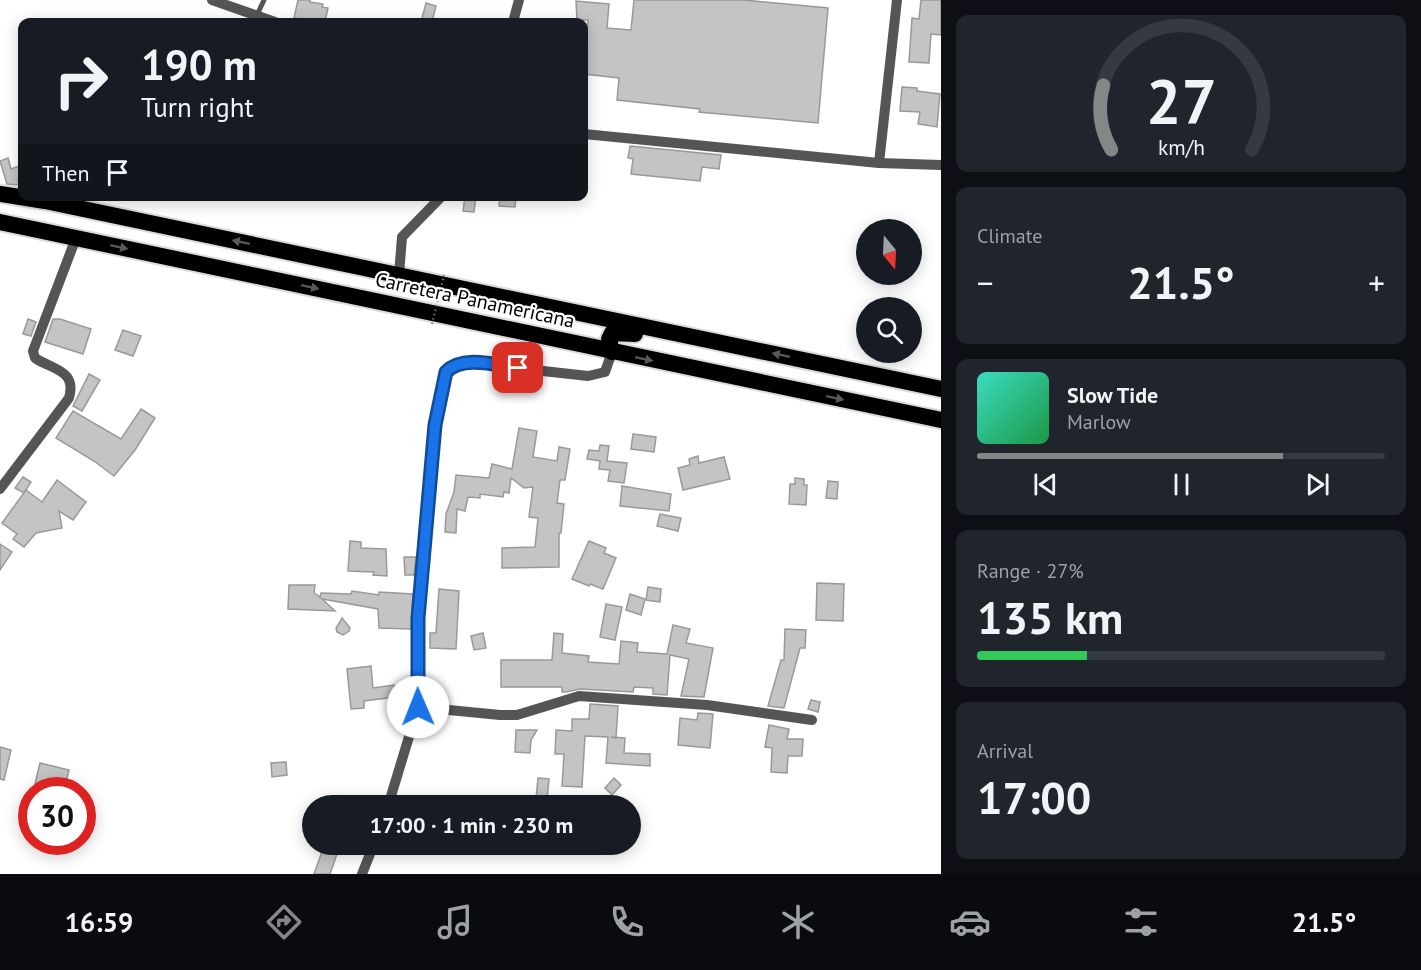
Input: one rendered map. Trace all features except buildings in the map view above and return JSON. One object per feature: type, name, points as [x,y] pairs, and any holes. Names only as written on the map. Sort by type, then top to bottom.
[{"type":"highway","name":"Carretera Panamericana","points":[[0,194],[18,198]]},
{"type":"highway","name":"Carretera Panamericana","points":[[34,201],[941,388]]},
{"type":"highway","name":"Carretera Panamericana","points":[[0,222],[941,420]]},
{"type":"highway","points":[[493,325],[521,322],[591,337],[605,337],[607,330],[604,323],[587,314]]},
{"type":"highway","points":[[612,352],[610,336],[616,332],[725,348],[752,349]]},
{"type":"street","points":[[212,0],[265,18]]},
{"type":"street","points":[[514,18],[519,0]]},
{"type":"street","points":[[879,162],[897,0]]},
{"type":"street","points":[[588,134],[879,162],[941,165]]},
{"type":"street","points":[[399,275],[402,237],[437,201]]},
{"type":"street","points":[[0,489],[69,398],[72,389],[71,381],[66,373],[35,358],[33,351],[76,238]]},
{"type":"street","points":[[391,795],[418,707],[419,607],[435,425],[446,372],[460,364],[471,363],[588,376],[605,372],[612,352]]},
{"type":"street","points":[[418,707],[517,715],[579,696],[707,705],[812,720]]},
{"type":"street","points":[[362,874],[370,855]]},
{"type":"lane","points":[[257,15],[264,0]]},
{"type":"path","points":[[432,324],[444,275]]},
{"type":"route","points":[[418,707],[418,618],[435,425],[446,372],[460,364],[471,363],[518,368]]}]
